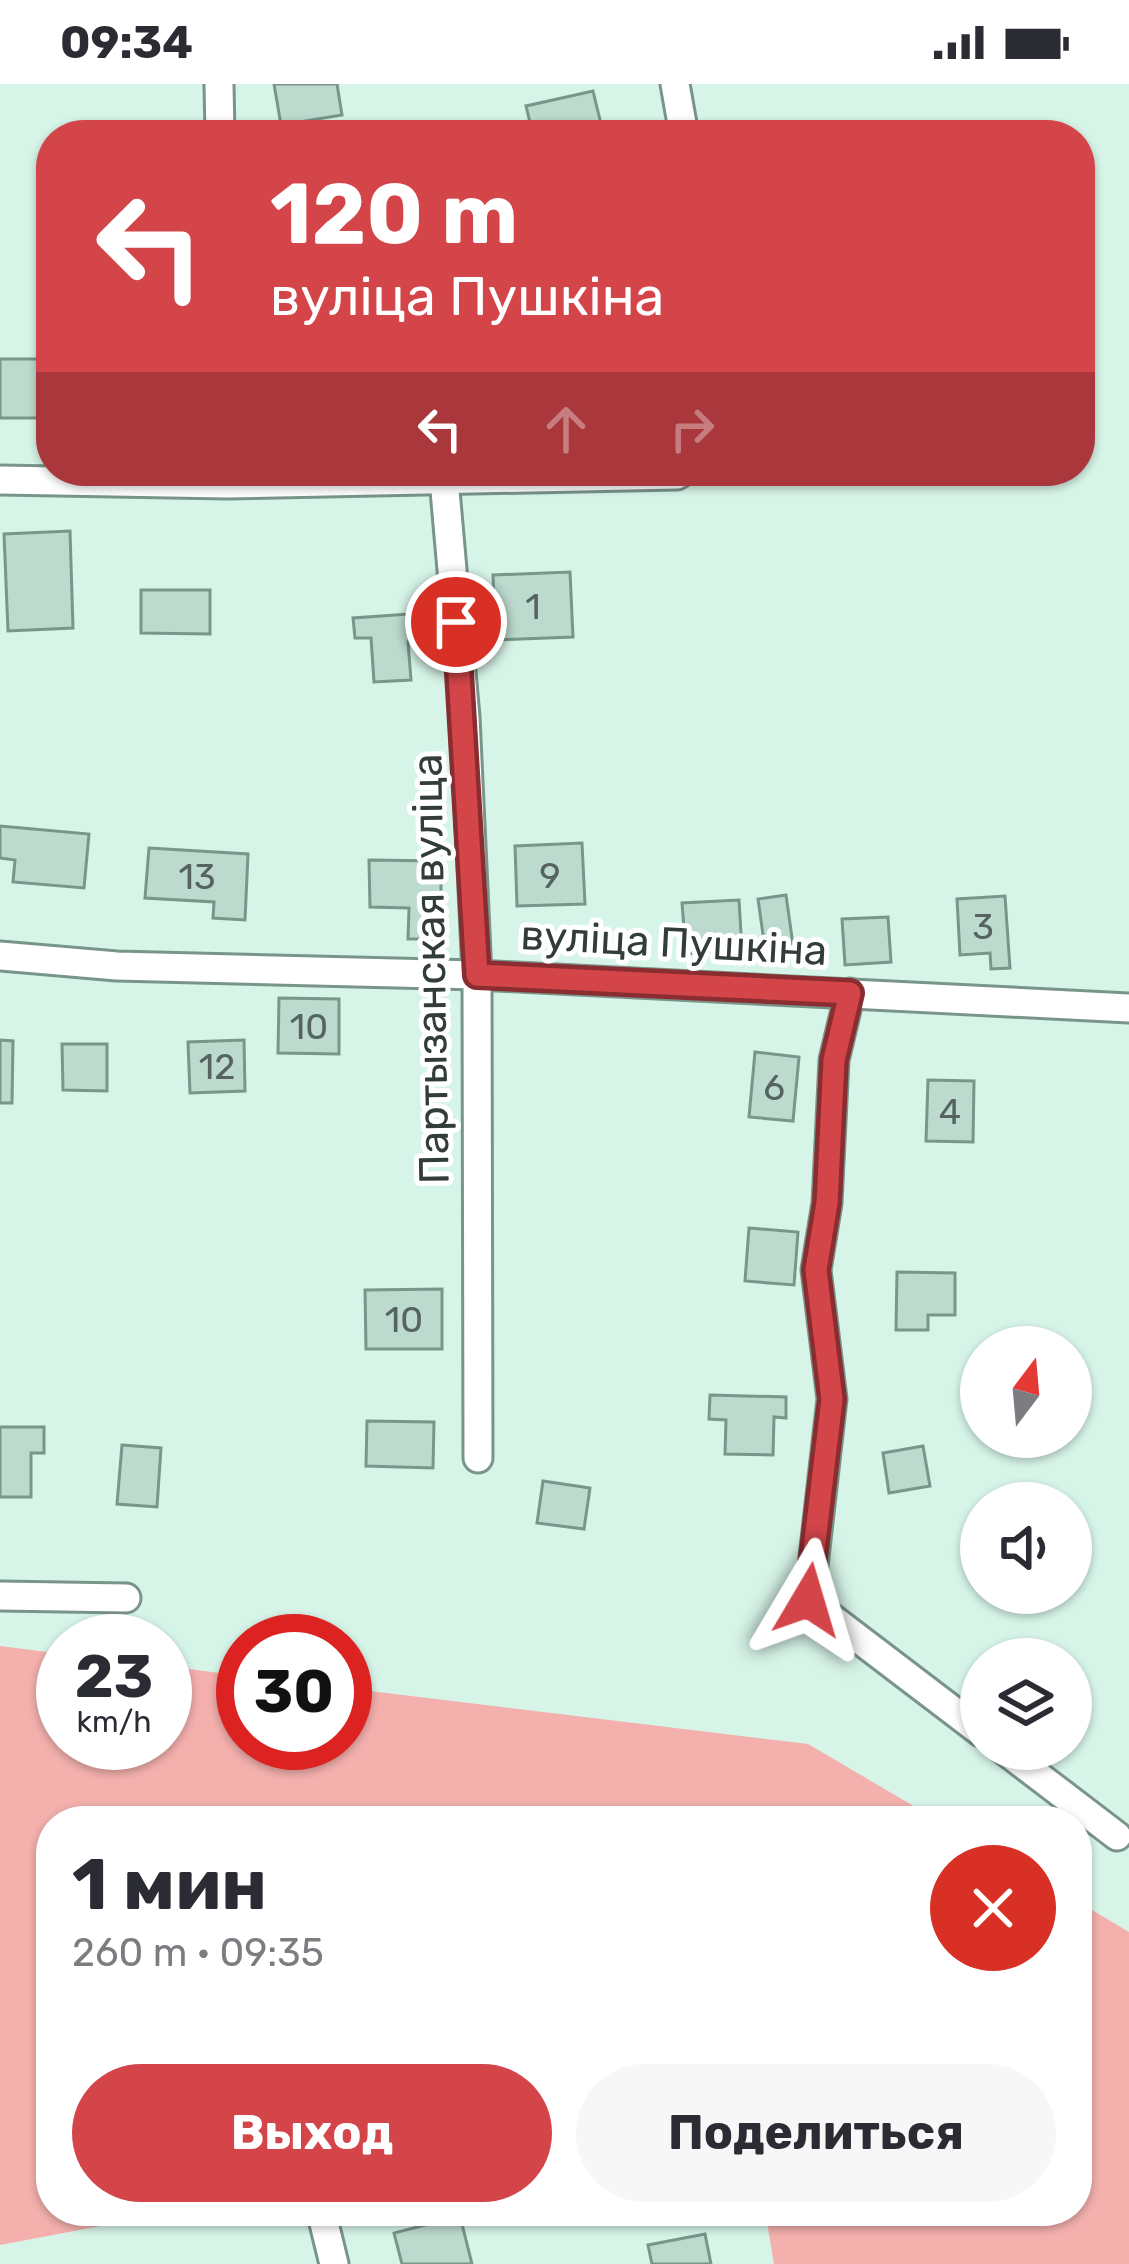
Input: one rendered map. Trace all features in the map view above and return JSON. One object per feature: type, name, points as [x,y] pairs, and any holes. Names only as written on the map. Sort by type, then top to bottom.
[{"type":"street","points":[[219,84],[220,120]]},
{"type":"street","points":[[675,84],[681,120]]},
{"type":"street","points":[[0,480],[36,480]]},
{"type":"street","name":"Партызанская вуліца","points":[[445,486],[465,717],[477,975],[478,1458]]},
{"type":"street","name":"вуліца Пушкіна","points":[[0,956],[117,966],[477,975],[1129,1008]]},
{"type":"street","points":[[850,993],[834,1060],[827,1203],[816,1270],[832,1399],[808,1600],[960,1716]]},
{"type":"street","points":[[0,1596],[126,1598]]},
{"type":"street","points":[[1031,1770],[1078,1806]]},
{"type":"street","points":[[1092,1816],[1118,1836]]},
{"type":"street","points":[[325,2226],[334,2264]]},
{"type":"shaded area","points":[[0,1646],[36,1651],[36,1770],[192,1770],[192,1669],[216,1673],[216,1770],[372,1770],[372,1691],[808,1744],[913,1806],[36,1806],[36,2226],[101,2226],[0,2245]]},
{"type":"shaded area","points":[[1092,1910],[1129,1932],[1129,2264],[774,2264],[768,2226],[1092,2226]]},
{"type":"building","points":[[274,84],[337,84],[342,115],[280,120]]},
{"type":"building","points":[[593,91],[600,120],[529,120],[526,106]]},
{"type":"building","points":[[0,359],[36,359],[36,418],[0,418]]},
{"type":"building","points":[[70,531],[73,628],[8,631],[4,534]]},
{"type":"building","points":[[570,572],[573,637],[495,640],[493,575]]},
{"type":"building","points":[[141,590],[210,590],[210,634],[141,633]]},
{"type":"building","points":[[423,613],[425,641],[408,642],[411,680],[374,682],[371,638],[355,638],[353,618]]},
{"type":"building","points":[[0,826],[89,834],[84,888],[13,882],[15,860],[0,858]]},
{"type":"building","points":[[582,843],[585,904],[517,906],[515,846]]},
{"type":"building","points":[[149,848],[248,854],[245,920],[213,918],[214,902],[145,898]]},
{"type":"building","points":[[369,860],[441,861],[441,939],[408,939],[409,908],[370,907]]},
{"type":"building","points":[[786,895],[794,952],[766,956],[758,899]]},
{"type":"building","points":[[1005,896],[1010,968],[991,969],[990,953],[960,955],[957,899]]},
{"type":"building","points":[[739,900],[742,950],[686,954],[682,903]]},
{"type":"building","points":[[888,917],[891,962],[845,965],[842,919]]},
{"type":"building","points":[[279,998],[339,999],[339,1054],[278,1053]]},
{"type":"building","points":[[0,1040],[13,1041],[12,1103],[0,1103]]},
{"type":"building","points":[[244,1040],[245,1091],[190,1093],[188,1042]]},
{"type":"building","points":[[62,1044],[107,1044],[107,1091],[63,1090]]},
{"type":"building","points":[[755,1052],[799,1057],[793,1121],[749,1117]]},
{"type":"building","points":[[928,1080],[974,1081],[973,1142],[926,1141]]},
{"type":"building","points":[[749,1228],[798,1232],[794,1285],[745,1281]]},
{"type":"building","points":[[897,1272],[955,1273],[955,1315],[928,1315],[928,1330],[896,1330]]},
{"type":"building","points":[[442,1289],[442,1349],[366,1349],[365,1290]]},
{"type":"building","points":[[710,1395],[786,1397],[786,1418],[774,1417],[773,1455],[725,1454],[726,1420],[709,1419]]},
{"type":"building","points":[[367,1421],[434,1422],[433,1468],[366,1466]]},
{"type":"building","points":[[0,1427],[44,1427],[44,1453],[31,1453],[31,1497],[0,1497]]},
{"type":"building","points":[[122,1445],[161,1448],[157,1507],[117,1504]]},
{"type":"building","points":[[923,1446],[930,1486],[889,1493],[883,1453]]},
{"type":"building","points":[[543,1481],[590,1488],[584,1529],[537,1523]]},
{"type":"building","points":[[421,2226],[462,2226],[472,2264],[402,2264],[394,2233]]},
{"type":"building","points":[[705,2234],[711,2264],[652,2264],[648,2245]]},
{"type":"route","points":[[456,622],[477,975],[850,993],[834,1060],[827,1203],[816,1270],[832,1399],[808,1600]]}]
